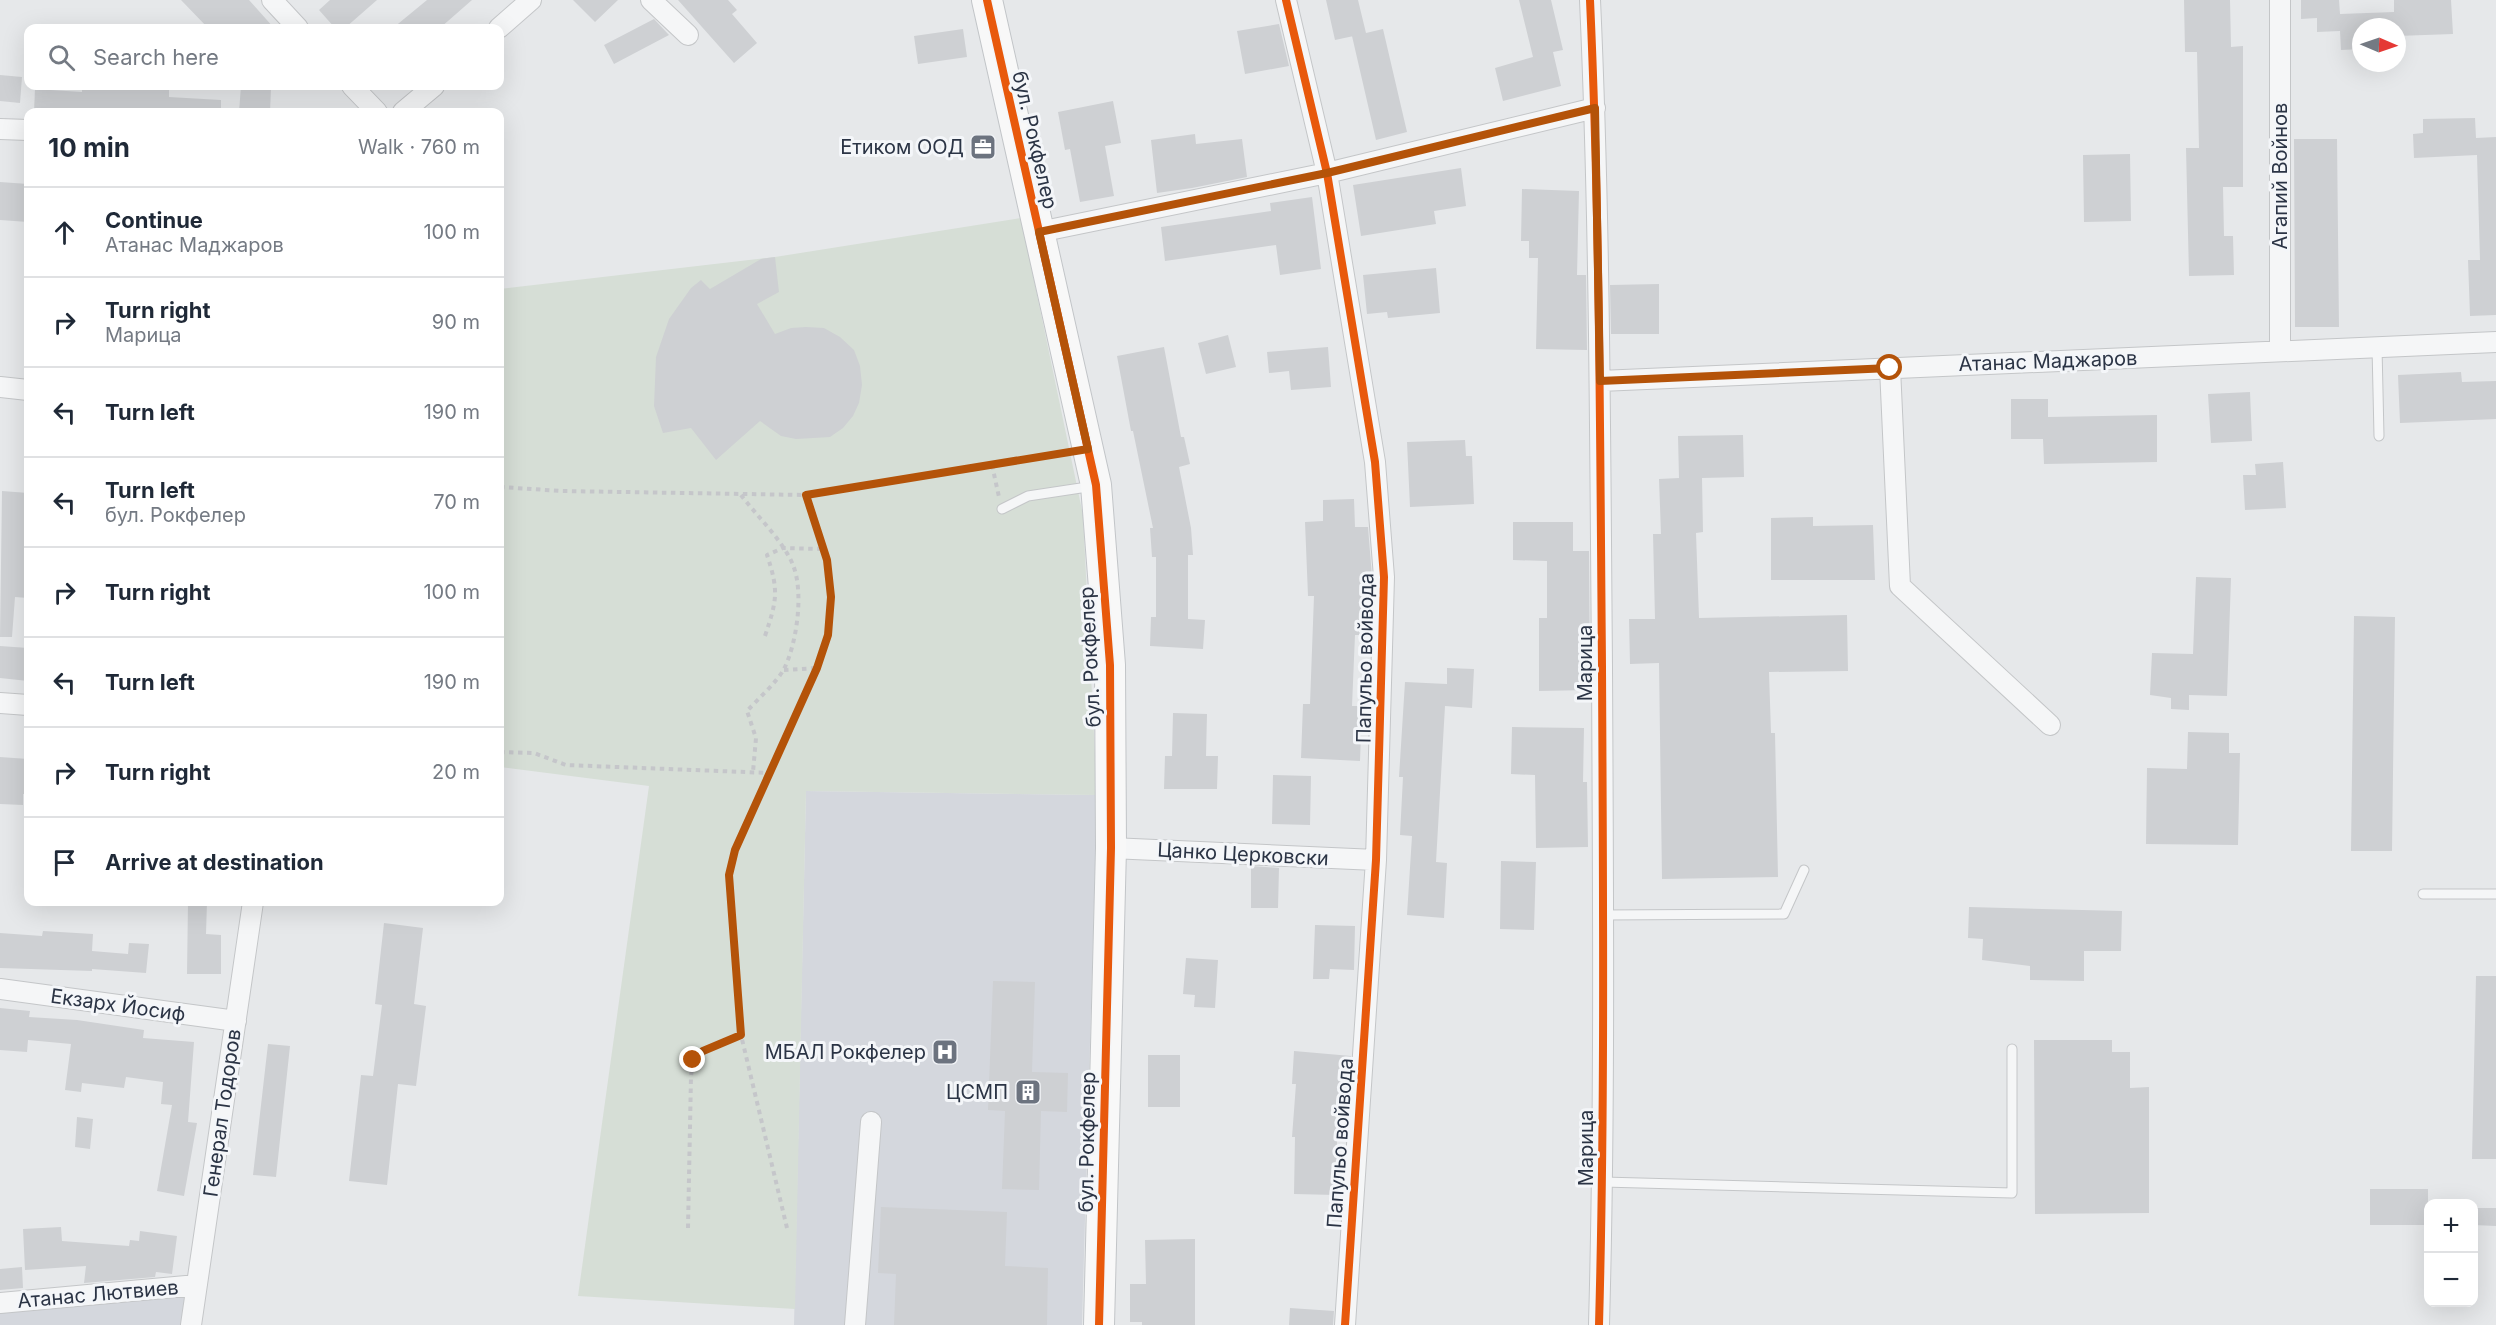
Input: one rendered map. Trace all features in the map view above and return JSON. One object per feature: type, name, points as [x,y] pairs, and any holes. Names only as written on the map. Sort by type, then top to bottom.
[{"type":"main road","name":"бул. Рокфелер","points":[[987,0],[1096,485],[1110,664],[1111,848],[1100,1325]]},
{"type":"street","points":[[272,0],[294,24]]},
{"type":"street","points":[[503,24],[531,0]]},
{"type":"street","points":[[651,0],[687,36]]},
{"type":"street","name":"Папульо войвода","points":[[1286,0],[1327,173],[1375,462],[1384,577],[1376,860],[1345,1325]]},
{"type":"street","name":"Марица","points":[[1590,0],[1595,108],[1600,381],[1603,1182],[1599,1325]]},
{"type":"street","name":"Агапий Войнов","points":[[2280,0],[2280,351]]},
{"type":"street","points":[[356,90],[373,108]]},
{"type":"street","points":[[409,108],[429,90]]},
{"type":"street","points":[[1039,232],[1327,173],[1595,108]]},
{"type":"street","points":[[0,129],[24,130]]},
{"type":"street","name":"Атанас Маджаров","points":[[1600,381],[2496,342]]},
{"type":"street","points":[[1890,368],[1900,586],[2050,725]]},
{"type":"street","points":[[0,387],[24,390]]},
{"type":"street","points":[[0,703],[24,705]]},
{"type":"street","name":"Цанко Церковски","points":[[1111,848],[1376,860]]},
{"type":"street","name":"Генерал Тодоров","points":[[191,1325],[252,906]]},
{"type":"street","name":"Екзарх Йосиф","points":[[0,989],[236,1021]]},
{"type":"street","points":[[855,1325],[871,1122]]},
{"type":"street","name":"Атанас Лютвиев","points":[[0,1303],[197,1285]]},
{"type":"lane","points":[[2377,347],[2379,436]]},
{"type":"lane","points":[[1002,509],[1028,496],[1096,485]]},
{"type":"lane","points":[[1603,915],[1784,914],[1804,870]]},
{"type":"lane","points":[[2423,894],[2496,894]]},
{"type":"lane","points":[[1603,1182],[2012,1193],[2012,1049]]},
{"type":"path","points":[[504,487],[562,491],[806,495],[1088,449]]},
{"type":"path","points":[[992,465],[1002,509]]},
{"type":"path","points":[[741,495],[793,563],[798,582],[798,622],[784,670],[747,711],[756,738],[753,772]]},
{"type":"path","points":[[787,1228],[741,1035],[729,875],[735,850],[817,668],[828,635],[831,597],[823,549],[806,495]]},
{"type":"path","points":[[765,636],[776,603],[776,581],[766,555],[783,548],[823,549]]},
{"type":"path","points":[[784,670],[817,668]]},
{"type":"path","points":[[504,752],[534,753],[566,765],[770,773]]},
{"type":"path","points":[[688,1228],[690,1076],[693,1060],[703,1051],[741,1035]]},
{"type":"shaded area","points":[[1021,218],[1083,515],[1097,795],[806,791],[795,1309],[578,1296],[649,786],[504,768],[504,289],[775,257]]},
{"type":"shaded area","name":"МБАЛ Рокфелер","points":[[806,791],[1097,795],[1082,1325],[794,1325]]},
{"type":"shaded area","points":[[197,1285],[191,1325],[0,1325],[0,1303]]},
{"type":"building","points":[[181,0],[249,0],[270,24],[204,24]]},
{"type":"building","points":[[330,0],[377,0],[350,24],[331,24],[319,10]]},
{"type":"building","points":[[427,0],[472,0],[445,24],[398,24]]},
{"type":"building","points":[[573,0],[618,0],[595,22]]},
{"type":"building","points":[[678,0],[728,0],[737,10],[732,14],[757,43],[734,63]]},
{"type":"building","points":[[1326,0],[1358,0],[1366,33],[1383,29],[1407,132],[1376,140],[1352,36],[1335,40]]},
{"type":"building","points":[[1519,0],[1551,0],[1563,50],[1553,52],[1561,86],[1503,101],[1495,68],[1533,57]]},
{"type":"building","points":[[2184,0],[2230,0],[2231,47],[2243,46],[2243,187],[2223,187],[2224,236],[2233,236],[2234,275],[2189,276],[2186,148],[2199,148],[2197,52],[2185,52]]},
{"type":"building","points":[[2301,0],[2339,0],[2340,14],[2394,12],[2394,0],[2451,0],[2453,34],[2406,36],[2406,18],[2352,18],[2352,49],[2341,50],[2340,31],[2317,32],[2317,18],[2301,19]]},
{"type":"building","points":[[654,19],[669,35],[614,64],[604,45]]},
{"type":"building","points":[[1279,24],[1289,66],[1245,74],[1237,31]]},
{"type":"building","points":[[963,29],[967,57],[918,64],[914,36]]},
{"type":"building","points":[[0,75],[22,77],[20,103],[0,101]]},
{"type":"building","points":[[35,90],[82,92],[82,90],[169,90],[169,97],[221,100],[221,108],[34,108]]},
{"type":"building","points":[[241,90],[271,90],[270,108],[239,108]]},
{"type":"building","points":[[1113,101],[1121,143],[1105,146],[1114,196],[1080,202],[1070,149],[1065,150],[1058,112]]},
{"type":"building","points":[[2475,118],[2476,138],[2496,137],[2496,315],[2470,316],[2468,260],[2480,260],[2477,155],[2414,158],[2413,134],[2423,133],[2423,119]]},
{"type":"building","points":[[1195,134],[1196,144],[1242,139],[1247,177],[1157,193],[1151,140]]},
{"type":"building","points":[[2294,139],[2337,139],[2339,327],[2295,327]]},
{"type":"building","points":[[2130,154],[2131,221],[2084,222],[2083,155]]},
{"type":"building","points":[[1461,168],[1466,206],[1434,211],[1436,224],[1361,236],[1353,185]]},
{"type":"building","points":[[0,182],[24,184],[24,222],[0,220]]},
{"type":"building","points":[[1522,189],[1579,191],[1577,275],[1586,275],[1587,350],[1536,349],[1538,258],[1529,258],[1529,241],[1521,241]]},
{"type":"building","points":[[1312,197],[1321,269],[1280,275],[1276,245],[1165,261],[1161,227],[1271,211],[1270,203]]},
{"type":"building","points":[[775,257],[779,292],[757,304],[775,334],[791,328],[824,328],[840,337],[854,350],[860,366],[862,385],[859,403],[853,416],[843,428],[830,437],[796,439],[781,436],[760,421],[716,460],[691,428],[663,433],[654,406],[656,357],[669,319],[691,288],[701,280],[710,289],[761,259]]},
{"type":"building","points":[[1436,268],[1440,313],[1388,318],[1387,312],[1367,314],[1363,275]]},
{"type":"building","points":[[1659,284],[1659,334],[1611,334],[1610,285]]},
{"type":"building","points":[[1228,335],[1236,367],[1206,374],[1198,343]]},
{"type":"building","points":[[1164,347],[1181,437],[1184,437],[1190,464],[1179,467],[1191,528],[1193,555],[1188,555],[1188,619],[1205,620],[1203,649],[1150,646],[1151,617],[1156,617],[1156,557],[1152,557],[1150,528],[1153,528],[1117,356]]},
{"type":"building","points":[[1328,347],[1331,387],[1291,390],[1289,371],[1269,373],[1267,352]]},
{"type":"building","points":[[2461,372],[2462,382],[2496,381],[2496,419],[2400,423],[2398,375]]},
{"type":"building","points":[[2250,392],[2252,441],[2211,443],[2208,394]]},
{"type":"building","points":[[2011,399],[2048,399],[2048,417],[2157,415],[2157,462],[2044,464],[2043,439],[2011,439]]},
{"type":"building","points":[[1743,435],[1744,477],[1702,478],[1703,532],[1696,533],[1699,618],[1847,615],[1848,671],[1769,672],[1771,733],[1775,733],[1778,877],[1662,879],[1659,663],[1630,664],[1629,619],[1655,619],[1653,534],[1661,534],[1659,479],[1679,478],[1678,436]]},
{"type":"building","points":[[1465,440],[1466,456],[1472,456],[1474,504],[1410,507],[1407,442]]},
{"type":"building","points":[[2283,462],[2286,508],[2245,510],[2243,475],[2256,475],[2255,464]]},
{"type":"building","points":[[2,491],[24,493],[24,598],[15,597],[12,637],[0,637]]},
{"type":"building","points":[[1354,499],[1355,527],[1368,527],[1372,577],[1372,594],[1363,594],[1361,635],[1355,635],[1352,706],[1362,706],[1360,761],[1301,758],[1303,704],[1310,704],[1314,596],[1308,596],[1305,522],[1323,521],[1323,500]]},
{"type":"building","points":[[1813,517],[1813,526],[1873,525],[1875,580],[1771,580],[1771,518]]},
{"type":"building","points":[[1513,522],[1573,522],[1573,551],[1589,551],[1590,690],[1539,691],[1539,618],[1547,618],[1547,561],[1513,560]]},
{"type":"building","points":[[2196,577],[2231,578],[2227,696],[2189,695],[2189,710],[2171,709],[2171,698],[2150,695],[2152,653],[2193,654]]},
{"type":"building","points":[[2354,616],[2395,617],[2392,851],[2351,851]]},
{"type":"building","points":[[0,646],[24,648],[24,681],[0,678]]},
{"type":"building","points":[[1447,668],[1474,669],[1472,708],[1445,706],[1436,862],[1447,863],[1444,918],[1407,915],[1412,836],[1400,835],[1403,777],[1399,777],[1405,682],[1447,684]]},
{"type":"building","points":[[1173,713],[1207,714],[1206,756],[1218,756],[1217,789],[1164,789],[1165,756],[1172,756]]},
{"type":"building","points":[[1512,727],[1584,728],[1583,782],[1587,782],[1588,847],[1536,848],[1535,775],[1511,774]]},
{"type":"building","points":[[2188,732],[2229,733],[2229,753],[2240,753],[2238,845],[2146,844],[2147,768],[2187,769]]},
{"type":"building","points":[[0,757],[24,759],[23,805],[0,804]]},
{"type":"building","points":[[1273,775],[1311,776],[1310,825],[1272,824]]},
{"type":"building","points":[[1501,861],[1536,862],[1534,930],[1500,929]]},
{"type":"building","points":[[1251,866],[1279,868],[1278,908],[1251,908]]},
{"type":"building","points":[[188,906],[207,906],[206,934],[221,935],[221,974],[187,974]]},
{"type":"building","points":[[1969,907],[2122,911],[2121,951],[2084,951],[2084,981],[2030,980],[2030,966],[1982,960],[1983,939],[1968,938]]},
{"type":"building","points":[[384,923],[423,928],[414,1004],[426,1006],[416,1086],[398,1084],[387,1185],[349,1181],[361,1075],[373,1076],[382,1005],[375,1004]]},
{"type":"building","points":[[1315,925],[1355,926],[1354,970],[1330,969],[1329,979],[1313,979]]},
{"type":"building","points":[[43,931],[93,934],[92,951],[128,954],[129,943],[149,944],[146,973],[92,969],[92,971],[0,968],[0,933],[42,936]]},
{"type":"building","points":[[1186,958],[1218,960],[1215,1008],[1194,1007],[1195,995],[1183,994]]},
{"type":"building","points":[[2476,976],[2496,976],[2496,1159],[2472,1159]]},
{"type":"building","name":"ЦСМП","points":[[993,981],[1035,982],[1032,1072],[1068,1073],[1067,1112],[1041,1111],[1039,1190],[1002,1189],[1005,1111],[988,1110]]},
{"type":"building","points":[[0,1008],[30,1011],[29,1017],[77,1020],[144,1030],[143,1038],[194,1042],[188,1122],[197,1123],[184,1196],[157,1191],[172,1105],[161,1104],[163,1082],[126,1077],[124,1088],[82,1083],[81,1092],[65,1090],[71,1044],[28,1040],[27,1052],[0,1050]]},
{"type":"building","points":[[2034,1040],[2112,1040],[2112,1052],[2130,1052],[2130,1088],[2149,1087],[2149,1213],[2035,1214]]},
{"type":"building","points":[[268,1044],[290,1046],[276,1177],[253,1175]]},
{"type":"building","points":[[1294,1051],[1351,1056],[1349,1089],[1343,1088],[1340,1140],[1337,1140],[1336,1195],[1294,1194],[1295,1137],[1292,1137],[1296,1084],[1292,1084]]},
{"type":"building","points":[[1148,1055],[1180,1055],[1180,1107],[1148,1107]]},
{"type":"building","points":[[77,1117],[93,1119],[90,1149],[75,1147]]},
{"type":"building","points":[[2370,1189],[2428,1189],[2428,1199],[2424,1199],[2424,1225],[2370,1225]]},
{"type":"building","points":[[881,1207],[1007,1212],[1005,1266],[1048,1268],[1047,1325],[894,1325],[896,1274],[878,1273]]},
{"type":"building","points":[[2478,1208],[2496,1208],[2496,1226],[2478,1225]]},
{"type":"building","points":[[61,1227],[62,1241],[129,1246],[130,1240],[139,1241],[140,1231],[177,1236],[172,1274],[156,1272],[155,1277],[84,1283],[86,1266],[25,1270],[23,1229]]},
{"type":"building","points":[[1195,1239],[1195,1325],[1142,1325],[1142,1322],[1130,1322],[1130,1284],[1146,1284],[1145,1240]]},
{"type":"building","points":[[22,1267],[23,1288],[0,1290],[0,1269]]},
{"type":"building","points":[[1290,1308],[1334,1311],[1333,1325],[1289,1325]]},
{"type":"cycle path","points":[[987,0],[1096,485],[1110,665],[1111,848],[1099,1325]]},
{"type":"cycle path","points":[[1286,0],[1327,173],[1375,462],[1384,577],[1376,860],[1345,1325]]},
{"type":"cycle path","points":[[1590,0],[1598,250],[1602,666],[1603,1078],[1599,1325]]},
{"type":"place","name":"Етиком ООД","points":[[983,147]]},
{"type":"place","name":"МБАЛ Рокфелер","points":[[945,1052]]},
{"type":"place","name":"ЦСМП","points":[[1028,1092]]},
{"type":"route","points":[[693,1060],[703,1051],[741,1035],[729,875],[735,850],[817,668],[828,635],[831,597],[827,560],[806,495],[1088,449],[1039,232],[1327,173],[1595,108],[1600,381],[1890,368]]}]
